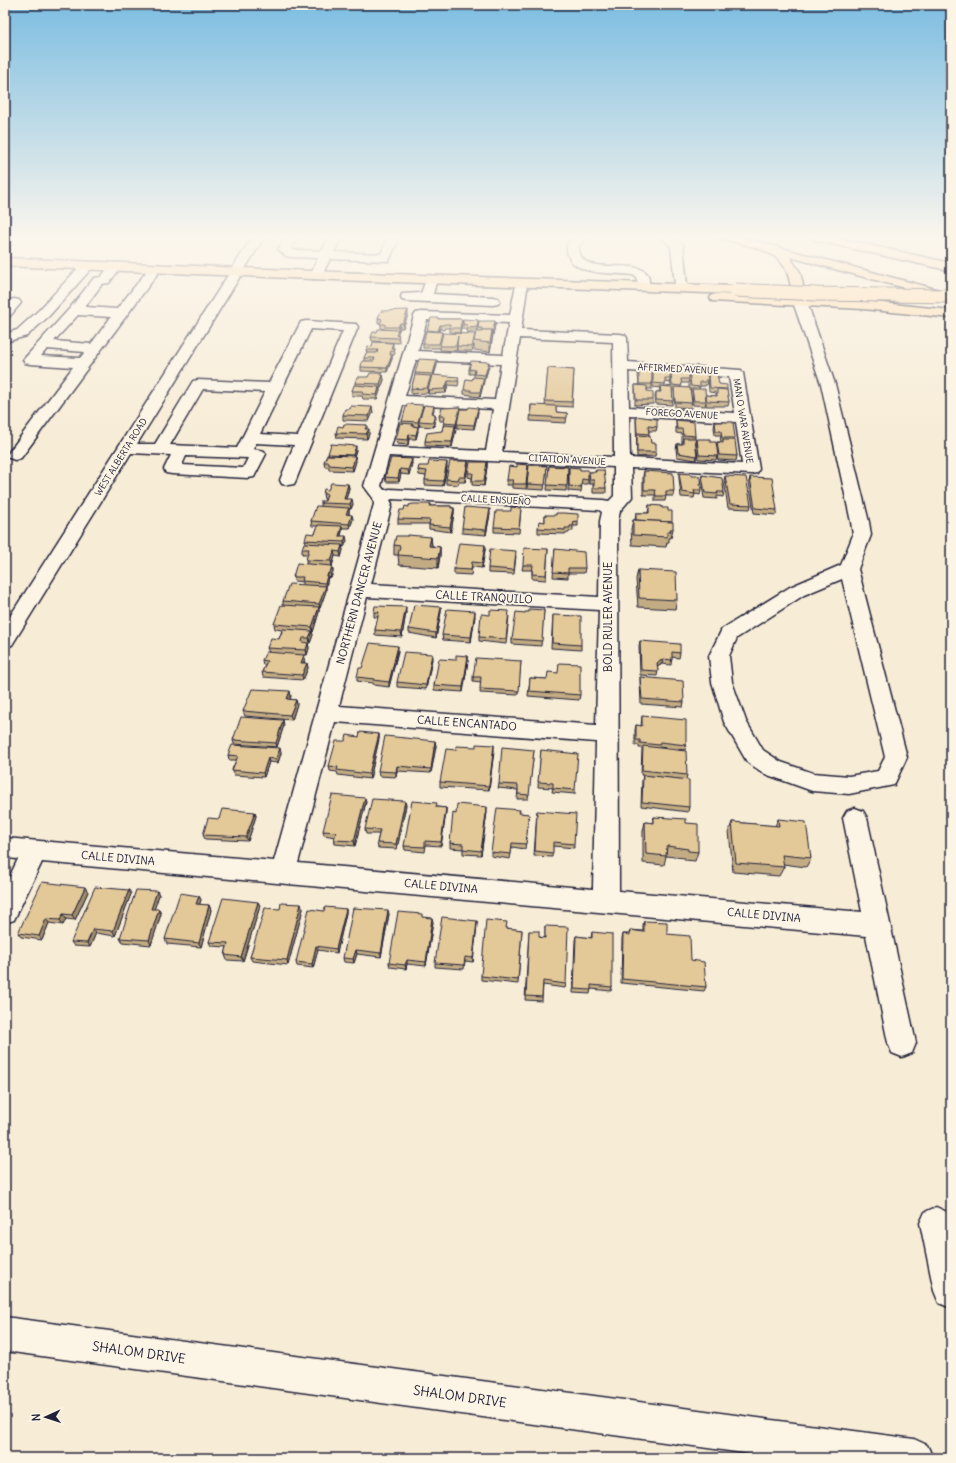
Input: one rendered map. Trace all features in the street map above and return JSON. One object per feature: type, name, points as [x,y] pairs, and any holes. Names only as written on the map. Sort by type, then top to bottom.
[{"type":"main road","points":[[865,304],[951,314]]},
{"type":"main road","points":[[892,308],[909,304]]},
{"type":"street","points":[[5,313],[13,304]]},
{"type":"street","points":[[5,338],[22,333],[52,304]]},
{"type":"street","points":[[80,304],[30,360],[84,363]]},
{"type":"street","points":[[15,455],[128,304]]},
{"type":"street","name":"WEST ALBERTA ROAD","points":[[5,640],[216,304]]},
{"type":"street","points":[[493,457],[518,304]]},
{"type":"street","points":[[802,304],[828,384],[860,522],[862,535],[849,569],[896,757],[886,779],[849,785],[812,782],[773,768],[755,756],[735,722],[722,682],[720,656],[729,634],[797,591],[849,569]]},
{"type":"street","points":[[75,311],[122,313]]},
{"type":"street","name":"NORTHERN DANCER AVENUE","points":[[283,872],[383,504],[381,498],[372,486],[421,316],[516,319]]},
{"type":"street","points":[[126,448],[243,453],[306,325],[351,327],[288,480]]},
{"type":"street","points":[[513,334],[620,338],[623,497],[611,510]]},
{"type":"street","points":[[43,345],[95,348]]},
{"type":"street","points":[[410,355],[509,360]]},
{"type":"street","name":"AFFIRMED AVENUE","points":[[620,366],[736,373]]},
{"type":"street","name":"MAN O WAR AVENUE","points":[[736,373],[751,469]]},
{"type":"street","points":[[168,380],[198,384],[274,388]]},
{"type":"street","points":[[160,449],[198,384]]},
{"type":"street","points":[[397,400],[501,405]]},
{"type":"street","name":"FOREGO AVENUE","points":[[621,411],[743,418]]},
{"type":"street","points":[[250,438],[304,441]]},
{"type":"street","name":"CITATION AVENUE","points":[[383,451],[751,469]]},
{"type":"street","name":"CALLE ENSUEÑO","points":[[381,498],[390,494],[556,502],[603,505],[611,510]]},
{"type":"street","name":"BOLD RULER AVENUE","points":[[606,901],[609,521],[611,510]]},
{"type":"street","name":"CALLE TRANQUILO","points":[[360,590],[608,604]]},
{"type":"street","name":"CALLE ENCANTADO","points":[[327,713],[607,734]]},
{"type":"street","points":[[855,818],[902,1043]]},
{"type":"street","name":"CALLE DIVINA","points":[[5,848],[877,925]]},
{"type":"street","points":[[5,912],[35,851]]},
{"type":"street","points":[[936,1223],[951,1290]]},
{"type":"street","name":"SHALOM DRIVE","points":[[5,1334],[914,1458]]},
{"type":"building","points":[[408,310],[403,323],[400,323],[398,327],[385,327],[385,324],[380,324],[382,319],[378,318],[381,311]]},
{"type":"building","points":[[431,318],[462,319],[460,328],[450,328],[450,324],[444,324],[440,325],[438,331],[427,330]]},
{"type":"building","points":[[463,319],[478,320],[477,327],[467,328],[467,325],[463,324]]},
{"type":"building","points":[[479,321],[495,321],[492,334],[492,330],[482,330],[482,328],[478,328]]},
{"type":"building","points":[[378,329],[398,330],[396,335],[399,335],[398,338],[371,337],[373,332],[377,332]]},
{"type":"building","points":[[482,330],[492,330],[490,343],[474,341],[476,332],[482,332]]},
{"type":"building","points":[[426,331],[442,332],[439,344],[423,344]]},
{"type":"building","points":[[443,333],[475,334],[472,347],[457,346],[458,336],[456,346],[440,346]]},
{"type":"building","points":[[373,342],[393,343],[391,348],[394,348],[394,351],[391,351],[390,355],[392,355],[387,368],[361,367],[362,361],[374,361],[375,358],[364,358],[366,353],[377,353],[378,350],[366,350],[368,346],[372,347]]},
{"type":"building","points":[[419,359],[437,360],[433,374],[415,373]]},
{"type":"building","points":[[471,361],[489,362],[485,375],[474,374],[475,370],[469,369]]},
{"type":"building","points":[[548,368],[574,370],[572,402],[545,401]]},
{"type":"building","points":[[639,369],[652,369],[652,384],[639,384]]},
{"type":"building","points":[[653,371],[670,372],[670,378],[665,378],[665,384],[653,383]]},
{"type":"building","points":[[689,371],[707,374],[708,380],[705,380],[706,382],[700,382],[700,387],[691,386]]},
{"type":"building","points":[[671,372],[689,373],[689,379],[681,379],[682,386],[672,385]]},
{"type":"building","points":[[370,373],[382,373],[381,375],[383,375],[380,384],[355,383],[357,377],[368,377]]},
{"type":"building","points":[[709,373],[717,374],[719,384],[727,385],[727,389],[710,388]]},
{"type":"building","points":[[415,375],[431,376],[427,388],[411,389]]},
{"type":"building","points":[[432,375],[459,377],[458,381],[448,381],[445,389],[428,390]]},
{"type":"building","points":[[473,377],[484,378],[480,392],[464,390],[466,379],[472,380]]},
{"type":"building","points":[[354,385],[379,387],[377,395],[362,394],[363,391],[352,391]]},
{"type":"building","points":[[635,385],[647,386],[647,391],[653,392],[653,400],[636,400]]},
{"type":"building","points":[[660,386],[672,387],[673,401],[656,400],[656,392],[661,392]]},
{"type":"building","points":[[674,387],[690,388],[692,403],[675,402]]},
{"type":"building","points":[[692,389],[705,389],[706,401],[694,401]]},
{"type":"building","points":[[717,389],[727,390],[729,402],[707,401],[706,395],[717,396]]},
{"type":"building","points":[[407,404],[423,405],[418,422],[402,421]]},
{"type":"building","points":[[424,405],[434,406],[432,413],[435,414],[433,422],[419,421]]},
{"type":"building","points":[[531,405],[556,406],[556,412],[567,413],[567,418],[531,416]]},
{"type":"building","points":[[351,406],[372,407],[369,416],[343,415],[345,409],[350,409]]},
{"type":"building","points":[[460,407],[456,424],[444,423],[445,416],[439,416],[442,408]]},
{"type":"building","points":[[469,407],[478,408],[474,425],[457,424],[460,409],[468,409]]},
{"type":"building","points":[[636,416],[657,419],[657,427],[648,426],[649,434],[637,433]]},
{"type":"building","points":[[676,420],[694,422],[695,436],[683,435],[682,429],[677,429]]},
{"type":"building","points":[[715,422],[733,422],[735,438],[722,438],[721,431],[716,431]]},
{"type":"building","points":[[400,423],[413,424],[412,426],[418,427],[416,435],[409,434],[408,440],[396,439]]},
{"type":"building","points":[[344,424],[367,425],[365,429],[369,429],[366,434],[336,433],[338,426],[343,427]]},
{"type":"building","points":[[444,425],[455,426],[452,442],[425,441],[427,433],[442,431]]},
{"type":"building","points":[[637,435],[650,436],[651,443],[656,443],[656,452],[637,452]]},
{"type":"building","points":[[683,438],[695,438],[697,456],[678,453],[677,444],[683,444]]},
{"type":"building","points":[[697,439],[710,439],[710,442],[716,442],[718,456],[699,455]]},
{"type":"building","points":[[723,440],[735,440],[737,456],[719,455],[717,442],[723,443]]},
{"type":"building","points":[[331,444],[356,446],[353,455],[328,454]]},
{"type":"building","points":[[327,455],[355,456],[352,467],[329,465],[329,462],[324,462]]},
{"type":"building","points":[[391,458],[412,459],[408,470],[400,469],[398,478],[385,477]]},
{"type":"building","points":[[429,461],[447,462],[443,481],[425,480],[427,471],[418,470],[419,466],[428,466]]},
{"type":"building","points":[[450,461],[468,461],[465,477],[459,477],[458,480],[446,479]]},
{"type":"building","points":[[470,462],[487,462],[484,481],[472,481],[473,473],[468,473]]},
{"type":"building","points":[[517,464],[528,465],[526,484],[512,484],[513,480],[507,480],[509,466],[517,467]]},
{"type":"building","points":[[529,465],[547,466],[545,485],[527,484]]},
{"type":"building","points":[[549,466],[568,467],[567,486],[547,485]]},
{"type":"building","points":[[569,467],[580,468],[580,470],[588,470],[588,480],[582,479],[581,487],[569,486]]},
{"type":"building","points":[[596,470],[604,470],[606,488],[594,488],[594,480],[590,480],[589,472],[596,472]]},
{"type":"building","points":[[644,471],[673,473],[674,491],[666,491],[666,496],[656,496],[655,490],[644,490]]},
{"type":"building","points":[[679,473],[699,476],[701,490],[694,490],[695,494],[682,492]]},
{"type":"building","points":[[702,475],[722,478],[724,492],[717,492],[718,494],[705,493]]},
{"type":"building","points":[[725,476],[746,477],[751,505],[730,504]]},
{"type":"building","points":[[750,477],[772,478],[777,510],[755,508]]},
{"type":"building","points":[[331,483],[348,484],[344,499],[352,499],[350,504],[321,503],[321,501],[325,501],[327,494],[323,494],[324,489],[328,490]]},
{"type":"building","points":[[409,505],[451,506],[451,508],[454,508],[450,527],[429,525],[430,520],[398,519],[400,510],[404,510],[405,506],[409,507]]},
{"type":"building","points":[[649,505],[668,508],[668,511],[672,511],[672,522],[636,520],[636,513],[649,513]]},
{"type":"building","points":[[316,506],[349,508],[346,514],[352,515],[349,524],[311,521]]},
{"type":"building","points":[[465,507],[490,509],[486,530],[462,528]]},
{"type":"building","points":[[511,507],[521,508],[519,528],[494,527],[496,511],[511,511]]},
{"type":"building","points":[[556,513],[578,514],[578,522],[574,521],[573,526],[570,526],[570,528],[565,528],[565,530],[538,528],[539,521],[545,522],[545,515],[556,515]]},
{"type":"building","points":[[633,520],[673,522],[673,529],[670,529],[671,532],[667,532],[667,537],[633,535]]},
{"type":"building","points":[[318,525],[342,526],[339,536],[346,536],[344,542],[305,540],[307,533],[315,534]]},
{"type":"building","points":[[408,535],[431,537],[429,546],[440,547],[438,558],[398,555],[400,546],[394,545],[396,536]]},
{"type":"building","points":[[304,543],[342,545],[340,552],[334,551],[331,561],[306,560],[309,549],[302,549]]},
{"type":"building","points":[[459,543],[485,545],[482,563],[472,562],[471,570],[454,569]]},
{"type":"building","points":[[524,548],[548,549],[546,575],[532,574],[533,565],[523,565]]},
{"type":"building","points":[[490,549],[516,551],[514,570],[488,568]]},
{"type":"building","points":[[555,549],[584,552],[585,568],[568,568],[568,573],[553,572]]},
{"type":"building","points":[[297,563],[332,566],[325,583],[302,581],[303,577],[293,577]]},
{"type":"building","points":[[638,570],[676,572],[677,600],[639,598]]},
{"type":"building","points":[[289,584],[326,586],[319,604],[283,601]]},
{"type":"building","points":[[281,605],[319,607],[312,627],[274,624]]},
{"type":"building","points":[[414,605],[441,607],[436,633],[409,629]]},
{"type":"building","points":[[375,606],[406,607],[401,632],[375,630],[379,612],[374,612]]},
{"type":"building","points":[[447,609],[475,611],[471,637],[442,635]]},
{"type":"building","points":[[529,609],[544,610],[542,641],[512,639],[516,612],[525,613],[529,612]]},
{"type":"building","points":[[490,610],[509,611],[506,639],[479,637],[481,614],[490,615]]},
{"type":"building","points":[[553,615],[581,616],[581,645],[552,643]]},
{"type":"building","points":[[283,629],[312,631],[309,638],[303,638],[302,642],[308,643],[306,650],[267,648],[271,638],[279,639]]},
{"type":"building","points":[[640,641],[680,644],[680,653],[672,652],[672,660],[663,659],[657,663],[658,671],[641,670]]},
{"type":"building","points":[[370,643],[398,646],[389,682],[357,677],[359,668],[362,668]]},
{"type":"building","points":[[266,652],[304,655],[301,663],[307,663],[302,675],[262,672],[267,661],[262,660]]},
{"type":"building","points":[[404,652],[432,654],[426,685],[397,682]]},
{"type":"building","points":[[456,655],[468,656],[463,687],[434,685],[439,659],[456,660]]},
{"type":"building","points":[[476,658],[521,661],[519,691],[480,689],[481,677],[473,677]]},
{"type":"building","points":[[559,663],[580,664],[580,695],[529,691],[530,678],[547,679],[548,672],[558,673]]},
{"type":"building","points":[[640,677],[683,681],[684,702],[642,699]]},
{"type":"building","points":[[252,689],[290,691],[287,699],[296,700],[290,715],[243,711]]},
{"type":"building","points":[[642,716],[686,720],[686,745],[660,742],[659,745],[640,743],[640,740],[636,740],[636,725],[642,726]]},
{"type":"building","points":[[241,717],[283,720],[276,743],[233,740]]},
{"type":"building","points":[[360,732],[379,734],[369,774],[337,770],[338,767],[329,766],[336,741],[345,741],[347,735],[359,737]]},
{"type":"building","points":[[385,736],[435,741],[431,769],[397,766],[396,772],[378,771]]},
{"type":"building","points":[[476,744],[494,745],[489,786],[440,782],[446,749],[456,750],[456,746],[476,747]]},
{"type":"building","points":[[232,745],[280,748],[276,759],[268,758],[263,773],[232,770],[238,756],[228,755]]},
{"type":"building","points":[[643,746],[686,751],[687,775],[642,770]]},
{"type":"building","points":[[502,747],[534,750],[529,795],[518,794],[518,785],[499,784]]},
{"type":"building","points":[[541,750],[578,754],[575,790],[553,788],[553,783],[538,782]]},
{"type":"building","points":[[643,775],[689,780],[689,807],[642,802]]},
{"type":"building","points":[[332,795],[365,798],[354,841],[334,840],[336,832],[323,831]]},
{"type":"building","points":[[372,799],[405,801],[396,844],[377,843],[380,830],[365,829]]},
{"type":"building","points":[[412,801],[437,803],[436,807],[446,808],[441,842],[425,841],[425,847],[404,846]]},
{"type":"building","points":[[457,804],[487,807],[481,851],[463,849],[463,844],[450,843],[453,813],[456,814]]},
{"type":"building","points":[[497,808],[520,810],[519,813],[529,814],[526,844],[512,843],[511,854],[491,852]]},
{"type":"building","points":[[222,809],[255,812],[246,837],[203,835],[208,818],[219,819]]},
{"type":"building","points":[[537,811],[576,814],[574,844],[553,842],[553,853],[535,851]]},
{"type":"building","points":[[654,817],[686,819],[686,823],[698,824],[698,852],[667,846],[666,856],[646,854],[645,822],[654,823]]},
{"type":"building","points":[[778,819],[806,822],[811,858],[782,855],[784,867],[736,863],[732,822],[779,826]]},
{"type":"building","points":[[42,882],[85,887],[72,915],[63,914],[60,920],[46,919],[39,936],[18,933]]},
{"type":"building","points":[[95,887],[129,890],[113,931],[93,929],[87,943],[71,942]]},
{"type":"building","points":[[136,890],[157,891],[151,909],[159,909],[149,940],[120,938]]},
{"type":"building","points":[[180,893],[199,896],[196,904],[209,905],[199,943],[165,939]]},
{"type":"building","points":[[223,898],[258,902],[241,957],[225,955],[228,943],[209,942]]},
{"type":"building","points":[[281,903],[301,904],[287,960],[250,957],[265,908],[280,909]]},
{"type":"building","points":[[325,907],[346,909],[336,949],[316,946],[312,964],[296,962],[309,909],[324,911]]},
{"type":"building","points":[[353,908],[388,910],[381,953],[356,950],[353,959],[343,958]]},
{"type":"building","points":[[398,912],[422,914],[422,917],[432,918],[426,962],[407,960],[405,965],[389,963]]},
{"type":"building","points":[[442,917],[477,921],[473,958],[465,957],[464,965],[435,963]]},
{"type":"building","points":[[486,920],[507,922],[506,928],[522,930],[518,980],[481,976]]},
{"type":"building","points":[[644,921],[667,922],[667,934],[690,936],[691,960],[704,962],[706,987],[622,979],[623,934],[630,935],[630,930],[644,932]]},
{"type":"building","points":[[545,926],[568,927],[566,984],[543,981],[542,997],[526,996],[529,931],[539,931],[539,937],[545,938]]},
{"type":"building","points":[[592,932],[612,934],[612,987],[591,985],[591,990],[574,989],[576,936],[592,938]]}]
